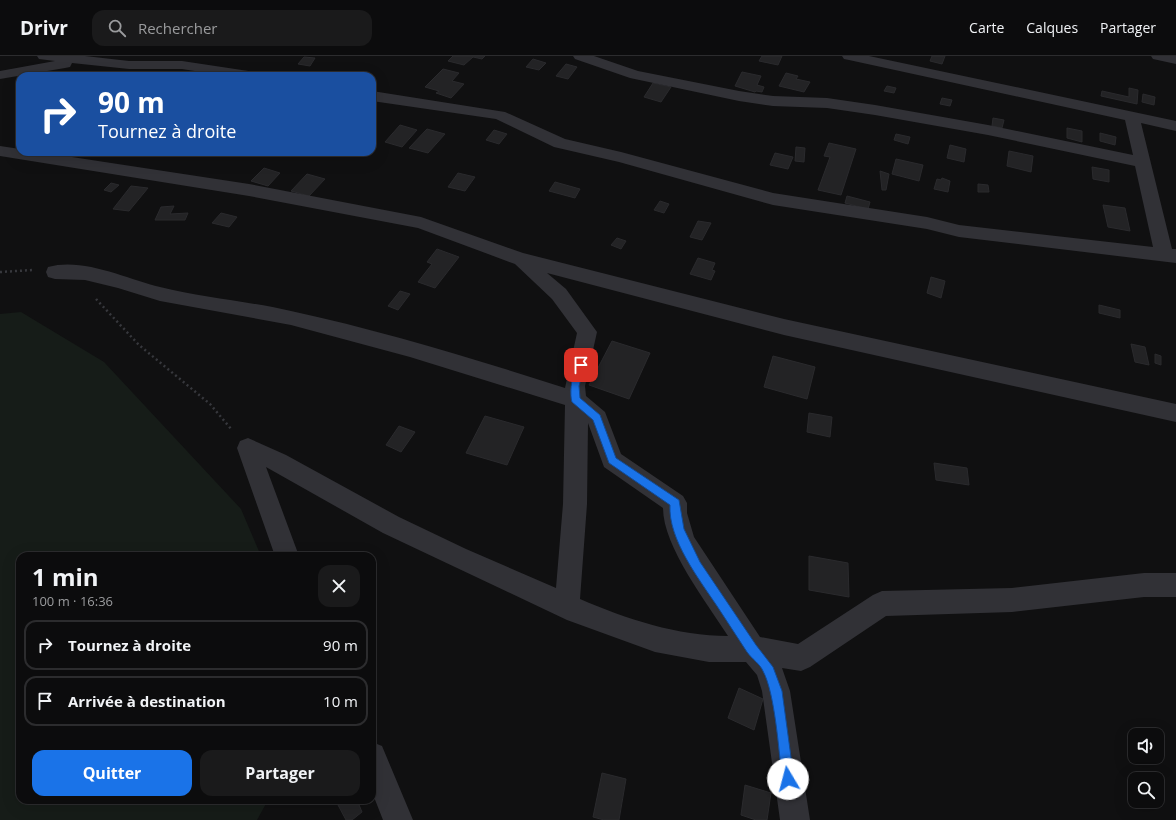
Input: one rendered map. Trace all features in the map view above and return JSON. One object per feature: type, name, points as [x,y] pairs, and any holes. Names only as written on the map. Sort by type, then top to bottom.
[{"type":"street","points":[[44,56],[129,65],[195,62],[238,72]]},
{"type":"street","points":[[129,65],[147,56]]},
{"type":"street","points":[[580,56],[635,76],[739,96],[773,100],[827,103],[875,110],[988,130],[1144,163]]},
{"type":"street","points":[[849,56],[1132,118],[1176,126]]},
{"type":"street","points":[[1158,56],[1176,60]]},
{"type":"street","points":[[22,72],[82,61]]},
{"type":"street","points":[[0,76],[16,73]]},
{"type":"street","points":[[376,97],[500,115],[560,143],[621,157],[772,199],[920,222],[959,230],[1117,250],[1170,255],[1132,118]]},
{"type":"street","points":[[0,151],[16,154]]},
{"type":"street","points":[[32,156],[249,190],[334,208],[421,223],[519,259],[784,327],[1176,413]]},
{"type":"street","points":[[519,259],[559,294],[587,332],[575,386],[577,427],[575,504],[567,607]]},
{"type":"street","points":[[54,272],[85,273],[119,281],[160,294],[291,318],[418,351],[493,373],[576,400],[597,418],[612,460],[675,503],[675,513],[684,543],[752,649],[768,667],[776,691],[795,820]]},
{"type":"street","points":[[248,448],[286,552]]},
{"type":"street","points":[[248,448],[278,462],[391,525],[567,607],[656,639],[709,649],[752,649],[801,658],[882,604],[1012,600],[1144,585],[1176,585]]},
{"type":"street","points":[[376,766],[398,820]]},
{"type":"path","points":[[0,272],[26,270],[54,272]]},
{"type":"path","points":[[91,294],[139,345],[210,404],[248,448]]},
{"type":"shaded area","points":[[21,312],[104,362],[241,509],[259,552],[16,552],[16,804],[266,804],[257,820],[0,820],[0,314]]},
{"type":"building","points":[[453,56],[485,56],[482,59],[473,57],[464,65],[448,61]]},
{"type":"building","points":[[762,56],[782,56],[778,65],[759,61]]},
{"type":"building","points":[[932,56],[945,56],[942,64],[930,61]]},
{"type":"building","points":[[304,57],[315,58],[310,66],[298,64]]},
{"type":"building","points":[[533,59],[546,63],[539,70],[526,67]]},
{"type":"building","points":[[566,64],[577,67],[568,79],[556,76]]},
{"type":"building","points":[[443,69],[459,73],[452,81],[464,84],[451,98],[436,93],[439,91],[425,87]]},
{"type":"building","points":[[742,72],[761,76],[757,85],[764,87],[762,92],[755,92],[735,86]]},
{"type":"building","points":[[786,73],[798,76],[796,79],[810,82],[804,92],[779,86]]},
{"type":"building","points":[[653,83],[671,87],[661,102],[644,97]]},
{"type":"building","points":[[887,86],[896,88],[894,93],[884,91]]},
{"type":"building","points":[[1129,88],[1138,90],[1137,104],[1101,96],[1102,91],[1129,97]]},
{"type":"building","points":[[1143,94],[1155,97],[1154,105],[1142,102]]},
{"type":"building","points":[[942,98],[952,100],[950,106],[940,104]]},
{"type":"building","points":[[993,118],[1004,120],[1002,128],[992,126]]},
{"type":"building","points":[[400,125],[417,130],[402,147],[385,142]]},
{"type":"building","points":[[1067,128],[1082,131],[1082,142],[1067,138]]},
{"type":"building","points":[[427,129],[445,134],[428,153],[409,148]]},
{"type":"building","points":[[494,130],[507,134],[499,144],[486,140]]},
{"type":"building","points":[[1100,133],[1116,137],[1115,145],[1100,141]]},
{"type":"building","points":[[896,134],[910,137],[908,144],[894,140]]},
{"type":"building","points":[[829,143],[856,149],[841,195],[818,190],[830,157],[824,156]]},
{"type":"building","points":[[950,145],[966,149],[964,162],[947,158]]},
{"type":"building","points":[[796,147],[805,148],[804,162],[795,161]]},
{"type":"building","points":[[1009,151],[1033,156],[1031,172],[1007,166]]},
{"type":"building","points":[[775,153],[793,157],[788,169],[770,165]]},
{"type":"building","points":[[896,159],[923,165],[919,181],[892,174]]},
{"type":"building","points":[[1092,167],[1109,170],[1109,182],[1093,179]]},
{"type":"building","points":[[264,168],[280,173],[268,186],[251,181]]},
{"type":"building","points":[[880,171],[889,174],[886,190],[882,190]]},
{"type":"building","points":[[458,173],[475,177],[465,191],[448,187]]},
{"type":"building","points":[[307,174],[325,179],[309,196],[291,191]]},
{"type":"building","points":[[942,178],[950,181],[948,192],[934,189],[937,179],[941,180]]},
{"type":"building","points":[[555,182],[580,189],[575,198],[549,191]]},
{"type":"building","points":[[111,183],[119,185],[111,192],[104,190]]},
{"type":"building","points":[[978,184],[988,185],[989,192],[978,192]]},
{"type":"building","points":[[131,186],[148,188],[129,211],[113,209]]},
{"type":"building","points":[[847,196],[870,202],[868,209],[845,203]]},
{"type":"building","points":[[660,201],[669,204],[664,213],[654,210]]},
{"type":"building","points":[[1103,205],[1125,208],[1130,231],[1108,227]]},
{"type":"building","points":[[174,206],[170,214],[188,213],[185,220],[155,220],[161,207]]},
{"type":"building","points":[[221,213],[237,217],[229,227],[212,223]]},
{"type":"building","points":[[698,221],[711,223],[702,240],[690,237]]},
{"type":"building","points":[[617,238],[626,241],[621,249],[611,245]]},
{"type":"building","points":[[437,249],[459,257],[435,288],[418,282],[432,264],[427,262]]},
{"type":"building","points":[[698,258],[715,263],[712,270],[715,271],[711,280],[690,274]]},
{"type":"building","points":[[931,277],[945,281],[941,298],[927,293]]},
{"type":"building","points":[[400,291],[410,294],[398,310],[388,306]]},
{"type":"building","points":[[1099,305],[1120,310],[1120,318],[1099,313]]},
{"type":"building","points":[[612,341],[650,353],[629,399],[589,385]]},
{"type":"building","points":[[1131,344],[1145,347],[1149,365],[1135,362]]},
{"type":"building","points":[[1155,354],[1161,356],[1161,365],[1155,363]]},
{"type":"building","points":[[773,356],[815,367],[807,399],[764,387]]},
{"type":"building","points":[[809,413],[832,417],[830,437],[807,432]]},
{"type":"building","points":[[485,416],[524,427],[507,465],[466,453]]},
{"type":"building","points":[[399,426],[415,432],[401,452],[386,445]]},
{"type":"building","points":[[934,463],[967,468],[969,485],[936,480]]},
{"type":"building","points":[[809,556],[848,563],[849,597],[809,590]]},
{"type":"building","points":[[739,688],[763,699],[754,730],[728,718]]},
{"type":"building","points":[[602,773],[626,779],[619,820],[604,820],[593,817]]},
{"type":"building","points":[[745,785],[771,793],[767,820],[756,820],[741,815]]},
{"type":"building","points":[[359,804],[362,812],[352,820],[346,820],[338,805]]},
{"type":"route","points":[[581,365],[575,386],[576,400],[597,418],[612,460],[675,503],[675,513],[684,543],[752,649],[768,667],[776,691],[788,779]]}]
